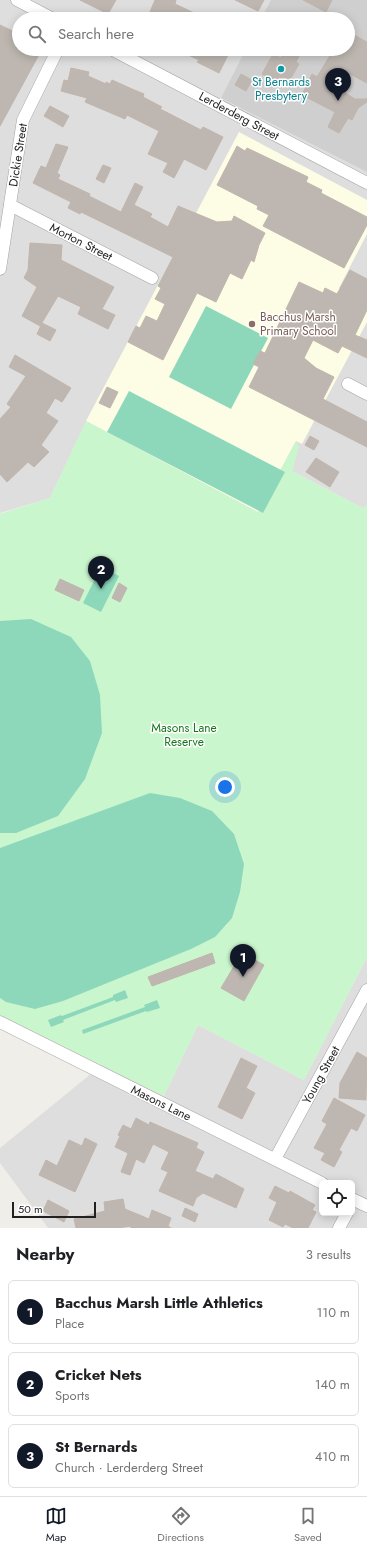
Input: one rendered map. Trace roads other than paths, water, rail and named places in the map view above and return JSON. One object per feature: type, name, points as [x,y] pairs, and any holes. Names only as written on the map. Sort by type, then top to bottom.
[{"type":"street","points":[[17,0],[40,12]]},
{"type":"street","name":"Dickie Street","points":[[0,269],[23,120],[55,56]]},
{"type":"street","name":"Lerderderg Street","points":[[124,56],[367,182]]},
{"type":"street","name":"Morton Street","points":[[10,205],[152,278]]},
{"type":"street","points":[[348,384],[367,394]]},
{"type":"street","name":"Young Street","points":[[275,1159],[367,990]]},
{"type":"street","name":"Masons Lane","points":[[0,1022],[319,1181]]},
{"type":"street","points":[[355,1202],[367,1206]]},
{"type":"street","points":[[339,1228],[345,1216]]},
{"type":"place","name":"St Bernards Presbytery","points":[[281,69]]},
{"type":"place","name":"St Bernards","points":[[338,101]]},
{"type":"place","name":"Bacchus Marsh Primary School","points":[[252,324]]},
{"type":"place","name":"Cricket Nets","points":[[101,589]]},
{"type":"place","name":"Bacchus Marsh Little Athletics","points":[[243,977]]},
{"type":"park label","name":"Masons Lane Reserve","points":[[184,735]]}]
